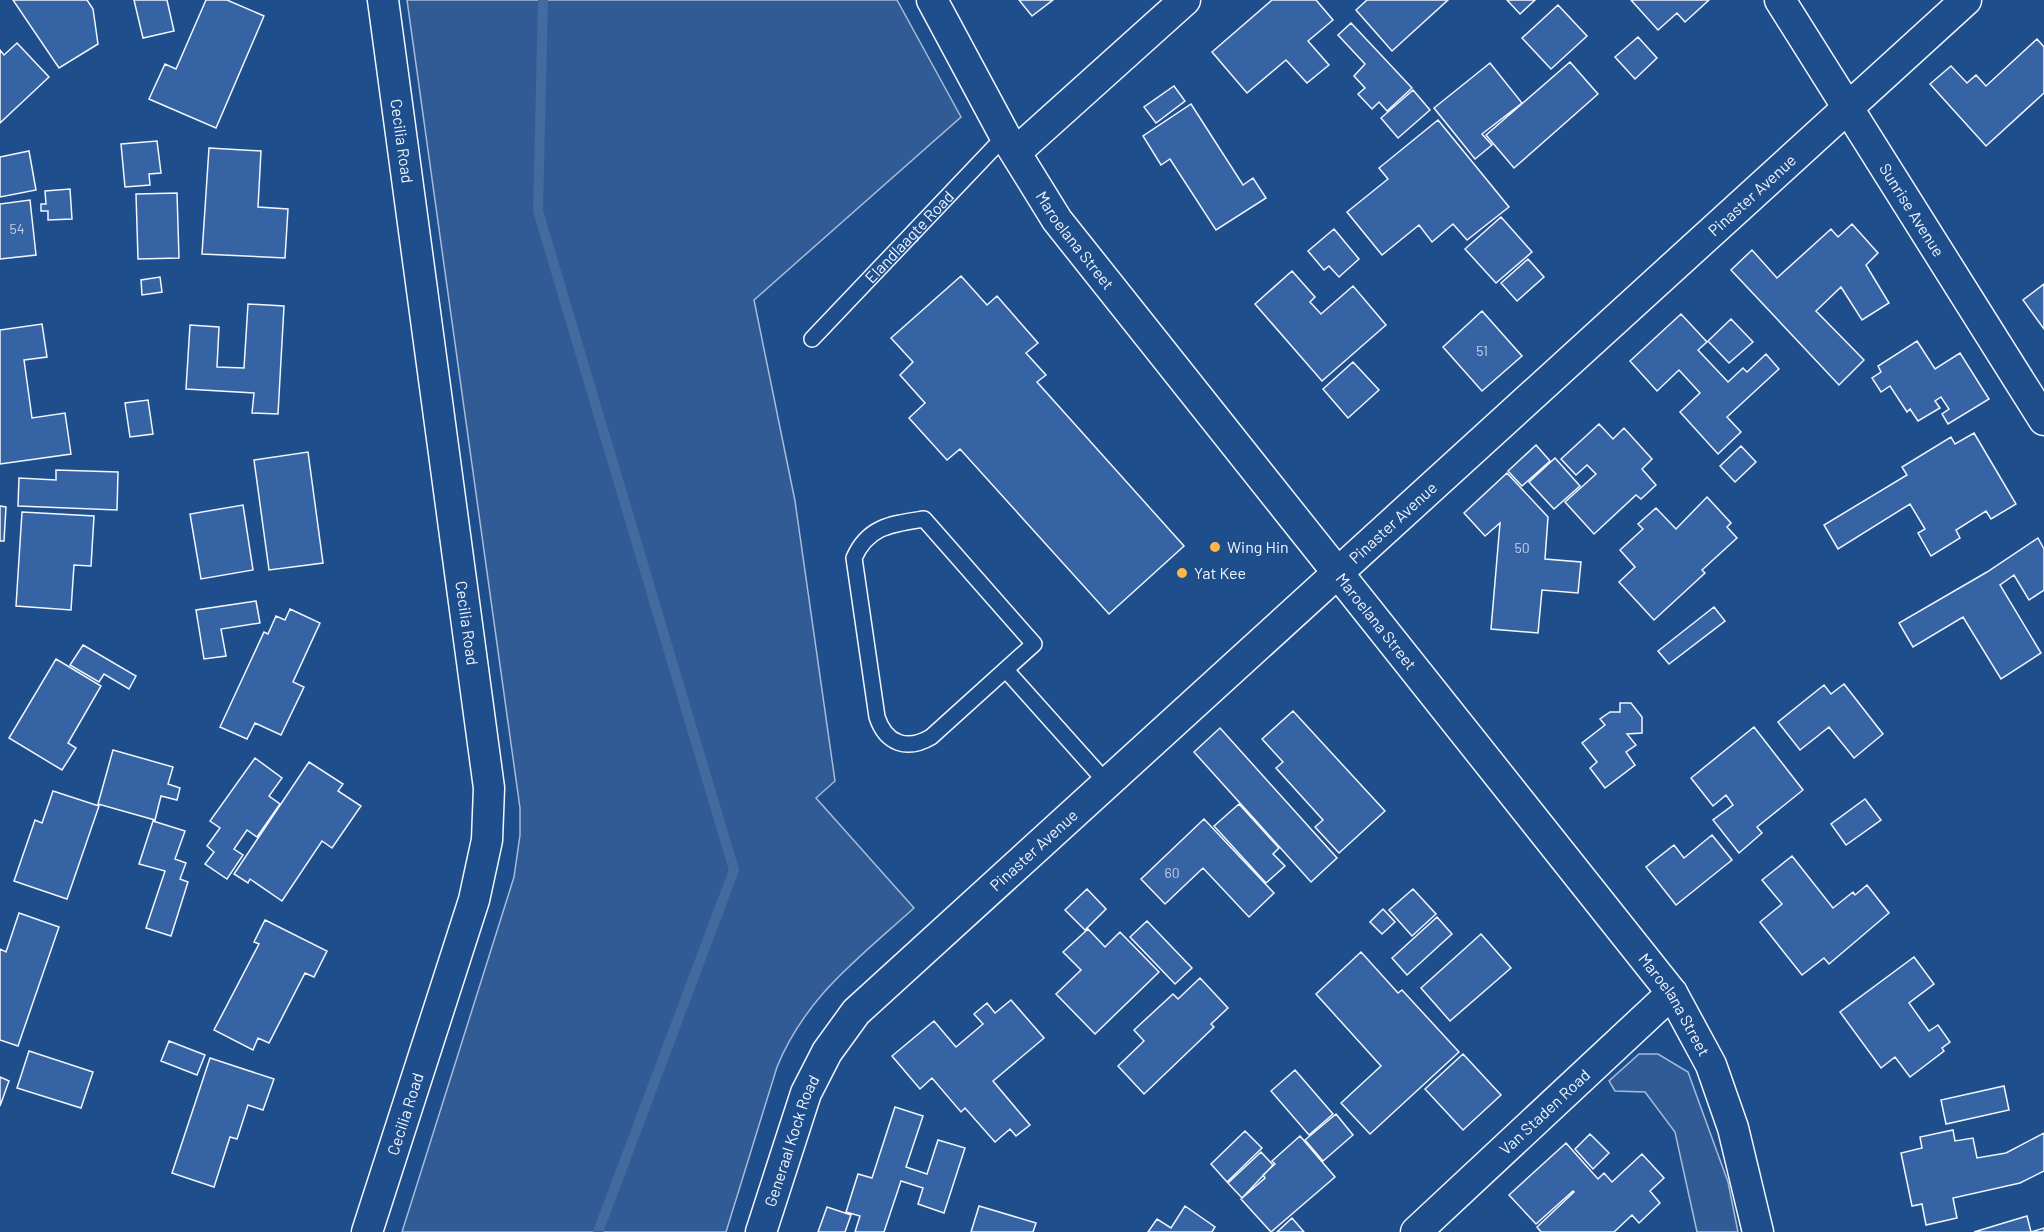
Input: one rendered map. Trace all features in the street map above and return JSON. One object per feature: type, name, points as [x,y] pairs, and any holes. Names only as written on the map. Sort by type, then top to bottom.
[{"type":"street","name":"Cecilia Road","points":[[367,1232],[474,900],[487,840],[489,788],[383,0]]},
{"type":"street","name":"Maroelana Street","points":[[932,0],[1010,144],[1057,220],[1671,993],[1711,1065],[1733,1128],[1758,1232]]},
{"type":"street","name":"Elandlaagte Road","points":[[1010,144],[1185,0]]},
{"type":"street","name":"Sunrise Avenue","points":[[1780,0],[2044,420]]},
{"type":"street","name":"Pinaster Avenue","points":[[827,1052],[856,1012],[1966,0]]},
{"type":"street","name":"Van Staden Road","points":[[1416,1232],[1671,993]]},
{"type":"street","name":"Generaal Kock Road","points":[[762,1232],[806,1093],[827,1052]]},
{"type":"lane","name":"Elandlaagte Road","points":[[812,339],[1010,144]]},
{"type":"lane","points":[[924,519],[1034,644],[1006,670],[931,737],[921,743],[898,744],[888,738],[877,717],[854,558],[864,539],[884,525],[924,519]]},
{"type":"lane","points":[[1006,670],[1107,783]]},
{"type":"shaded area","points":[[407,0],[897,0],[961,117],[754,300],[795,501],[835,781],[816,798],[914,908],[836,980],[803,1019],[789,1042],[777,1067],[726,1232],[402,1232],[514,877],[520,835],[520,808]]},
{"type":"shaded area","points":[[1639,1054],[1658,1054],[1688,1072],[1728,1182],[1738,1232],[1697,1232],[1675,1132],[1645,1092],[1615,1091],[1609,1081]]},
{"type":"building","points":[[13,0],[87,0],[93,9],[98,44],[59,68]]},
{"type":"building","points":[[134,0],[167,0],[174,31],[143,38]]},
{"type":"building","points":[[206,0],[227,0],[264,16],[216,128],[149,99],[165,64],[176,69]]},
{"type":"building","points":[[1019,0],[1053,0],[1032,16]]},
{"type":"building","points":[[1272,0],[1316,0],[1333,20],[1308,41],[1329,65],[1307,83],[1286,60],[1247,93],[1212,52]]},
{"type":"building","points":[[1367,0],[1448,0],[1392,51],[1356,10]]},
{"type":"building","points":[[1507,0],[1535,0],[1520,14]]},
{"type":"building","points":[[1631,0],[1709,0],[1685,22],[1677,13],[1658,30]]},
{"type":"building","points":[[1558,5],[1587,36],[1551,69],[1522,38]]},
{"type":"building","points":[[1351,23],[1412,88],[1387,111],[1379,102],[1372,109],[1358,94],[1365,88],[1354,76],[1365,64],[1338,35]]},
{"type":"building","points":[[1638,37],[1657,58],[1635,79],[1615,57]]},
{"type":"building","points":[[2037,39],[2044,47],[2044,93],[1986,146],[1930,84],[1951,66],[1967,83],[1976,75],[1986,86]]},
{"type":"building","points":[[17,43],[49,77],[0,123],[0,50],[4,55]]},
{"type":"building","points":[[1570,62],[1598,94],[1514,168],[1486,135]]},
{"type":"building","points":[[1490,63],[1522,103],[1482,134],[1492,145],[1475,159],[1434,108]]},
{"type":"building","points":[[1174,86],[1185,101],[1156,123],[1144,107]]},
{"type":"building","points":[[1413,90],[1430,110],[1398,138],[1381,118]]},
{"type":"building","points":[[1191,104],[1243,185],[1253,178],[1266,198],[1216,230],[1170,159],[1161,165],[1143,136]]},
{"type":"building","points":[[1438,120],[1509,207],[1467,240],[1453,224],[1432,242],[1419,225],[1382,255],[1347,212],[1388,179],[1379,168]]},
{"type":"building","points":[[157,141],[161,173],[149,174],[150,185],[125,187],[121,144]]},
{"type":"building","points":[[209,148],[261,151],[258,207],[288,209],[285,258],[202,254]]},
{"type":"building","points":[[29,151],[36,190],[0,197],[0,157]]},
{"type":"building","points":[[70,189],[72,219],[48,220],[48,211],[41,211],[41,204],[46,204],[45,191]]},
{"type":"building","points":[[177,193],[179,258],[138,259],[136,194]]},
{"type":"building","points":[[30,200],[36,255],[0,259],[0,204]]},
{"type":"building","points":[[1501,217],[1532,252],[1496,283],[1465,249]]},
{"type":"building","points":[[1852,224],[1878,253],[1866,265],[1889,303],[1862,320],[1841,287],[1816,311],[1864,360],[1839,385],[1731,270],[1752,250],[1777,278],[1831,229],[1838,237]]},
{"type":"building","points":[[1334,229],[1359,259],[1339,277],[1329,266],[1324,270],[1308,251]]},
{"type":"building","points":[[1528,259],[1544,277],[1517,301],[1501,283]]},
{"type":"building","points":[[1292,271],[1315,297],[1310,302],[1321,314],[1353,286],[1386,325],[1322,381],[1255,304]]},
{"type":"building","points":[[961,276],[987,305],[997,296],[1038,343],[1026,353],[1046,375],[1037,382],[1184,546],[1109,614],[960,449],[947,460],[909,418],[925,403],[900,375],[913,362],[891,338]]},
{"type":"building","points":[[160,277],[162,292],[142,295],[141,280]]},
{"type":"building","points":[[2044,284],[2044,329],[2023,300]]},
{"type":"building","points":[[248,304],[284,306],[278,414],[252,413],[254,393],[186,389],[190,325],[219,327],[217,367],[244,368]]},
{"type":"building","points":[[1482,311],[1522,356],[1482,391],[1443,347]]},
{"type":"building","points":[[1681,314],[1707,342],[1698,350],[1728,382],[1743,368],[1747,372],[1766,354],[1779,369],[1727,417],[1741,432],[1718,454],[1680,412],[1700,393],[1679,370],[1657,391],[1630,361]]},
{"type":"building","points":[[1731,319],[1753,342],[1729,363],[1708,341]]},
{"type":"building","points":[[42,324],[47,357],[24,360],[32,418],[65,413],[71,454],[0,464],[0,330]]},
{"type":"building","points":[[1917,341],[1935,369],[1960,353],[1989,399],[1948,424],[1942,414],[1949,409],[1941,397],[1935,401],[1940,408],[1918,421],[1910,409],[1907,412],[1890,386],[1881,392],[1872,378],[1881,372],[1878,366]]},
{"type":"building","points":[[1353,362],[1379,390],[1348,418],[1323,389]]},
{"type":"building","points":[[148,400],[153,434],[130,437],[125,403]]},
{"type":"building","points":[[1599,424],[1613,439],[1624,428],[1652,459],[1642,469],[1656,485],[1641,499],[1636,495],[1594,534],[1565,502],[1596,474],[1587,465],[1576,475],[1561,459]]},
{"type":"building","points":[[1974,433],[2016,504],[1991,519],[1986,511],[1956,530],[1960,538],[1931,556],[1918,533],[1925,529],[1910,504],[1838,549],[1824,525],[1907,475],[1902,467],[1951,437],[1955,444]]},
{"type":"building","points":[[1536,445],[1550,461],[1522,486],[1508,471]]},
{"type":"building","points":[[1741,446],[1756,462],[1735,482],[1720,466]]},
{"type":"building","points":[[308,452],[323,563],[269,570],[254,460]]},
{"type":"building","points":[[1555,458],[1580,486],[1554,509],[1529,482]]},
{"type":"building","points":[[56,470],[118,472],[117,510],[18,506],[19,478],[56,480]]},
{"type":"building","points":[[1507,473],[1548,517],[1545,559],[1581,562],[1578,593],[1542,590],[1538,633],[1491,629],[1500,523],[1485,536],[1464,513]]},
{"type":"building","points":[[1707,497],[1731,523],[1727,527],[1737,538],[1702,570],[1705,573],[1654,620],[1619,582],[1635,567],[1620,550],[1643,529],[1638,524],[1656,508],[1676,529]]},
{"type":"building","points":[[243,505],[253,570],[201,579],[190,514]]},
{"type":"building","points":[[0,506],[6,507],[4,541],[0,541]]},
{"type":"building","points":[[22,512],[94,516],[91,566],[74,565],[71,610],[16,606]]},
{"type":"building","points":[[2038,538],[2044,549],[2044,590],[2029,600],[2014,575],[2000,585],[2041,653],[2001,679],[1963,617],[1913,647],[1899,623],[1987,572]]},
{"type":"building","points":[[256,601],[260,623],[221,629],[226,656],[204,659],[196,610]]},
{"type":"building","points":[[1714,607],[1725,621],[1669,664],[1658,651]]},
{"type":"building","points":[[290,609],[320,623],[293,682],[304,687],[281,735],[255,723],[247,739],[220,727],[264,632],[268,634],[276,616],[285,620]]},
{"type":"building","points":[[83,645],[136,676],[129,689],[104,674],[99,682],[70,665]]},
{"type":"building","points":[[56,659],[101,686],[68,743],[76,748],[62,770],[9,738]]},
{"type":"building","points":[[1844,684],[1883,734],[1854,758],[1829,727],[1800,750],[1778,722],[1824,685],[1831,694]]},
{"type":"building","points":[[1620,703],[1631,703],[1642,717],[1642,733],[1627,734],[1636,745],[1626,752],[1635,765],[1605,788],[1590,768],[1597,762],[1582,743],[1605,725],[1600,719],[1610,712],[1620,712]]},
{"type":"building","points":[[1293,711],[1385,811],[1339,853],[1315,827],[1323,820],[1276,768],[1283,762],[1262,739]]},
{"type":"building","points":[[1754,727],[1803,790],[1757,827],[1762,833],[1739,853],[1713,820],[1733,805],[1726,795],[1713,806],[1691,778]]},
{"type":"building","points":[[1220,728],[1337,858],[1311,882],[1194,752]]},
{"type":"building","points":[[113,750],[173,767],[168,784],[180,788],[177,800],[161,796],[155,820],[98,804]]},
{"type":"building","points":[[255,758],[282,778],[269,796],[280,804],[257,837],[247,830],[234,849],[243,855],[227,879],[205,864],[214,852],[207,846],[220,828],[210,821]]},
{"type":"building","points":[[309,762],[343,784],[338,791],[361,806],[332,848],[322,841],[282,901],[250,879],[248,883],[234,874]]},
{"type":"building","points":[[53,791],[99,806],[67,899],[14,881],[35,820],[42,823]]},
{"type":"building","points":[[1865,799],[1881,820],[1846,845],[1831,824]]},
{"type":"building","points":[[1239,804],[1279,848],[1273,854],[1285,866],[1266,883],[1214,826]]},
{"type":"building","points":[[1204,819],[1274,893],[1249,917],[1203,868],[1165,904],[1141,879]]},
{"type":"building","points":[[153,821],[185,831],[175,859],[186,863],[180,879],[188,882],[171,936],[146,928],[165,871],[139,864]]},
{"type":"building","points":[[1712,835],[1732,860],[1676,905],[1646,867],[1674,845],[1684,858]]},
{"type":"building","points":[[1792,856],[1833,908],[1853,892],[1855,895],[1867,885],[1889,913],[1829,964],[1824,958],[1802,975],[1760,922],[1782,904],[1762,880]]},
{"type":"building","points":[[1087,889],[1106,909],[1085,930],[1065,910]]},
{"type":"building","points":[[1413,889],[1436,914],[1412,936],[1389,910]]},
{"type":"building","points":[[1383,909],[1395,922],[1382,934],[1370,922]]},
{"type":"building","points":[[19,913],[59,927],[18,1046],[0,1040],[0,949],[6,952]]},
{"type":"building","points":[[1437,917],[1452,934],[1407,975],[1392,958]]},
{"type":"building","points":[[265,920],[327,951],[314,977],[305,973],[269,1043],[258,1038],[253,1050],[214,1030],[259,944],[254,942]]},
{"type":"building","points":[[1147,921],[1192,968],[1175,984],[1130,937]]},
{"type":"building","points":[[1088,929],[1105,947],[1120,932],[1159,972],[1095,1034],[1056,994],[1081,970],[1063,952]]},
{"type":"building","points":[[1481,934],[1511,968],[1450,1021],[1421,988]]},
{"type":"building","points":[[1361,952],[1398,993],[1402,990],[1459,1052],[1370,1134],[1341,1103],[1381,1066],[1316,994]]},
{"type":"building","points":[[1914,957],[1934,984],[1909,1003],[1929,1031],[1938,1025],[1950,1042],[1942,1048],[1944,1051],[1910,1077],[1895,1057],[1881,1068],[1840,1012]]},
{"type":"building","points":[[1200,978],[1228,1008],[1211,1024],[1214,1027],[1144,1094],[1118,1066],[1144,1041],[1134,1030],[1173,994],[1178,999]]},
{"type":"building","points":[[1011,1000],[1044,1038],[993,1081],[1030,1125],[1016,1136],[1010,1129],[995,1142],[965,1108],[961,1112],[932,1078],[920,1089],[892,1056],[934,1021],[956,1047],[983,1024],[974,1014],[987,1003],[995,1013]]},
{"type":"building","points":[[169,1041],[205,1055],[197,1075],[161,1061]]},
{"type":"building","points":[[29,1051],[93,1072],[81,1108],[17,1088]]},
{"type":"building","points":[[1463,1054],[1501,1095],[1463,1130],[1425,1089]]},
{"type":"building","points":[[210,1058],[274,1079],[263,1110],[248,1105],[237,1139],[230,1137],[214,1187],[172,1173]]},
{"type":"building","points":[[1295,1070],[1333,1114],[1309,1135],[1271,1091]]},
{"type":"building","points":[[0,1077],[9,1081],[0,1106]]},
{"type":"building","points":[[2004,1086],[2009,1110],[1946,1124],[1941,1100]]},
{"type":"building","points":[[895,1107],[923,1116],[906,1167],[927,1174],[938,1140],[965,1148],[944,1213],[918,1204],[923,1188],[901,1181],[884,1232],[855,1232],[860,1216],[846,1212],[858,1174],[872,1178]]},
{"type":"building","points":[[1336,1114],[1353,1135],[1323,1161],[1305,1140]]},
{"type":"building","points":[[1953,1130],[1955,1141],[1973,1138],[1977,1158],[2006,1153],[2044,1133],[2044,1171],[2020,1183],[1953,1198],[1957,1218],[1926,1225],[1922,1204],[1912,1206],[1901,1153],[1922,1148],[1920,1137]]},
{"type":"building","points":[[1245,1131],[1262,1148],[1227,1182],[1211,1164]]},
{"type":"building","points":[[1590,1134],[1609,1153],[1593,1169],[1575,1149]]},
{"type":"building","points":[[1300,1136],[1335,1177],[1271,1232],[1241,1199],[1265,1178],[1263,1175],[1275,1164],[1272,1161]]},
{"type":"building","points":[[1566,1143],[1598,1179],[1604,1173],[1612,1182],[1642,1154],[1664,1178],[1650,1191],[1660,1203],[1639,1223],[1632,1215],[1614,1232],[1541,1232],[1537,1227],[1574,1192],[1536,1224],[1509,1195]]},
{"type":"building","points":[[1261,1152],[1273,1165],[1242,1198],[1228,1183]]},
{"type":"building","points":[[979,1206],[1036,1223],[1033,1232],[971,1232]]},
{"type":"building","points":[[1185,1206],[1215,1227],[1212,1232],[1148,1232],[1157,1219],[1171,1228]]},
{"type":"building","points":[[827,1207],[851,1215],[845,1232],[818,1232]]},
{"type":"building","points":[[2027,1216],[2031,1232],[1974,1232]]},
{"type":"building","points":[[1292,1218],[1304,1232],[1277,1232]]},
{"type":"building","points":[[2044,1228],[2044,1232],[2031,1232]]},
{"type":"waterway","points":[[543,0],[538,211],[734,870],[598,1232]]},
{"type":"place","name":"Wing Hin","points":[[1215,547]]},
{"type":"place","name":"Yat Kee","points":[[1182,573]]}]
